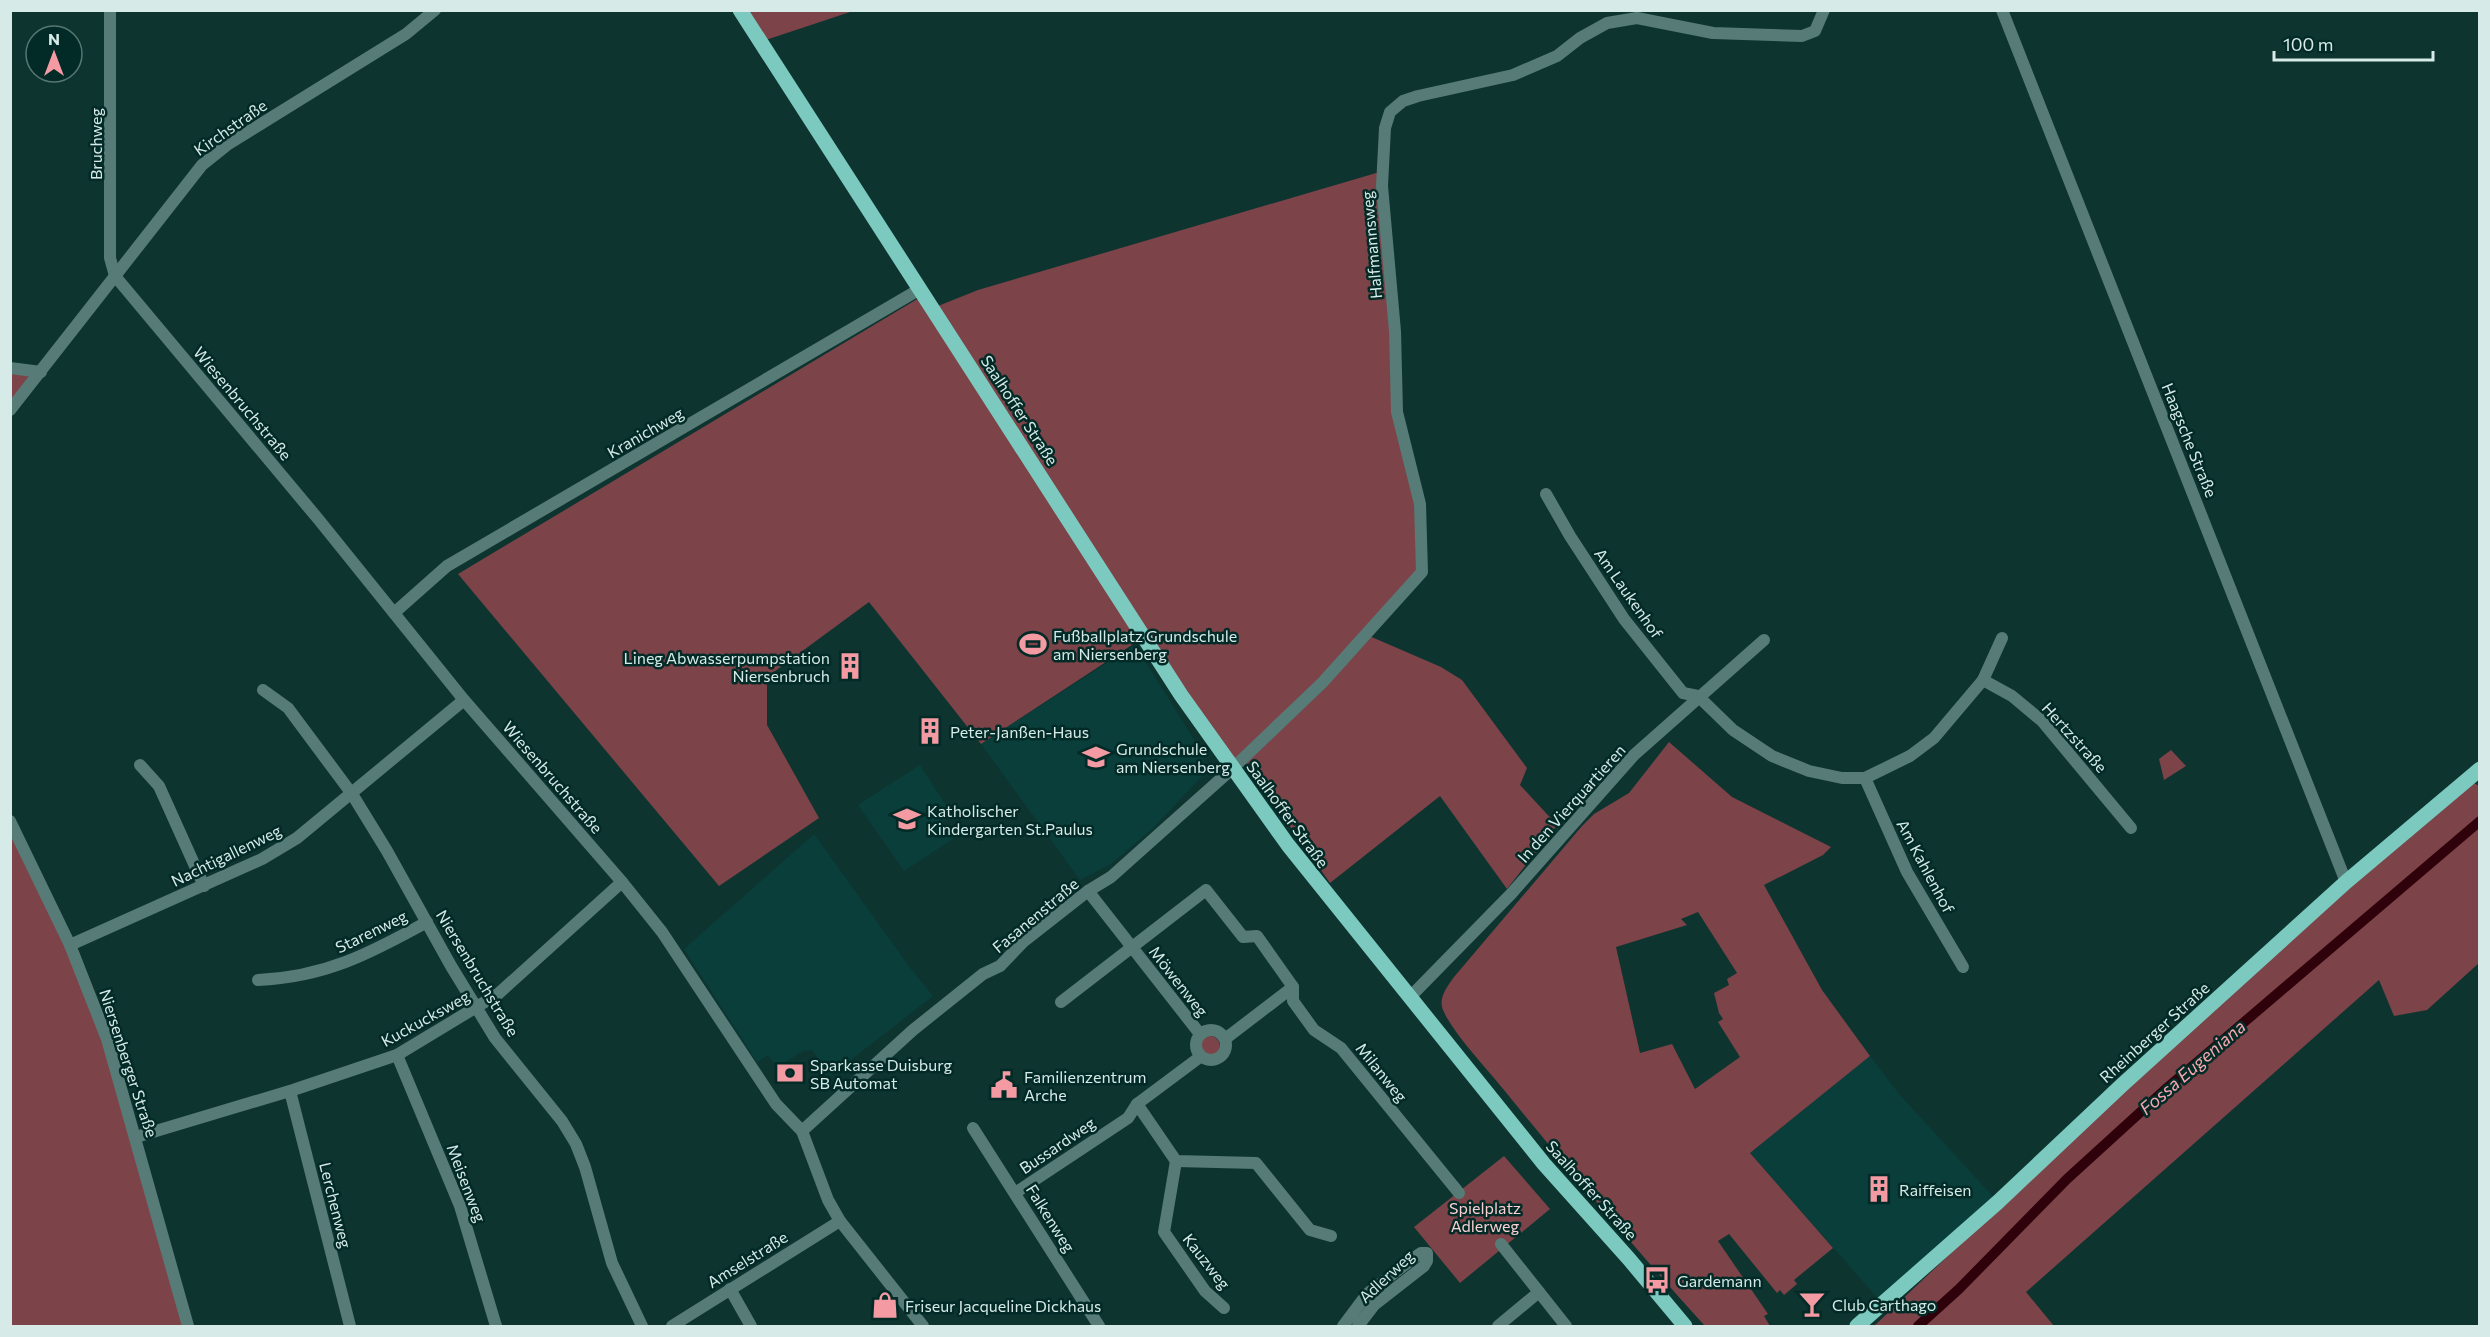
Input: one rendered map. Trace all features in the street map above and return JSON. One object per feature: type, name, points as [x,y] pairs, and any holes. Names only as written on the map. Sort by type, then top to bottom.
[{"type":"main road","name":"Saalhoffer Straße","points":[[740,10],[1181,695],[1300,862],[1411,996],[1544,1164],[1685,1326]]},
{"type":"main road","name":"Rheinberger Straße","points":[[1857,1326],[1998,1202],[2122,1085],[2346,882],[2480,769]]},
{"type":"street","name":"Bruchweg","points":[[111,10],[110,258],[115,276]]},
{"type":"street","name":"Kirchstraße","points":[[10,410],[202,165],[227,146],[406,34],[435,10]]},
{"type":"street","name":"Halfmannsweg","points":[[1233,768],[1322,683],[1422,572],[1420,504],[1397,412],[1395,330],[1382,186],[1383,143],[1390,112],[1403,101],[1418,96],[1518,73],[1557,56],[1580,38],[1607,23],[1637,18],[1713,33],[1802,36],[1815,31],[1824,10]]},
{"type":"street","name":"Haagsche Straße","points":[[2002,10],[2346,882]]},
{"type":"street","name":"Wiesenbruchstraße","points":[[115,276],[464,700],[622,882],[678,954],[776,1104],[802,1131],[828,1200],[840,1221],[923,1326]]},
{"type":"street","name":"Kranichweg","points":[[394,613],[447,566],[920,289]]},
{"type":"street","points":[[10,368],[41,372]]},
{"type":"street","name":"Am Laukenhof","points":[[1546,494],[1570,536],[1624,619],[1683,693],[1698,696],[1733,730],[1772,756],[1809,771],[1842,778],[1865,778]]},
{"type":"street","points":[[1865,778],[1910,756],[1934,738],[1983,680],[2002,638]]},
{"type":"street","name":"In den Vierquartieren","points":[[1411,996],[1511,894],[1577,822],[1616,773],[1698,696],[1764,640]]},
{"type":"street","name":"Hertzstraße","points":[[1983,680],[2012,696],[2042,720],[2131,828]]},
{"type":"street","name":"Niersenbruchstraße","points":[[263,690],[288,708],[352,794],[495,1038],[562,1121],[576,1144],[585,1167],[612,1263],[642,1326]]},
{"type":"street","name":"Nachtigallenweg","points":[[70,945],[262,859],[297,838],[464,700]]},
{"type":"street","points":[[140,765],[159,786],[204,886]]},
{"type":"street","name":"Fasanenstraße","points":[[802,1131],[913,1030],[983,974],[1000,966],[1023,942],[1088,891],[1111,877],[1233,768]]},
{"type":"street","name":"Am Kahlenhof","points":[[1865,778],[1907,872],[1963,967]]},
{"type":"street","name":"Niersenberger Straße","points":[[10,821],[70,945],[107,1040],[188,1326]]},
{"type":"street","name":"Kuckucksweg","points":[[136,1137],[290,1091],[397,1055],[477,1009],[498,994],[622,882]]},
{"type":"street","name":"Milanweg","points":[[1132,948],[1206,890],[1244,937],[1257,936],[1293,987],[1293,1001],[1314,1030],[1341,1048],[1459,1193]]},
{"type":"street","name":"Möwenweg","points":[[1088,891],[1200,1034]]},
{"type":"street","name":"Starenweg","points":[[258,980],[287,979],[341,966],[381,948],[427,922]]},
{"type":"street","name":"Möwenweg","points":[[1061,1002],[1132,948]]},
{"type":"street","points":[[1200,1057],[1210,1061],[1221,1057],[1226,1050],[1225,1039],[1293,987]]},
{"type":"street","name":"Möwenweg","points":[[1200,1057],[1195,1044],[1200,1034],[1212,1030],[1221,1034],[1225,1039]]},
{"type":"street","name":"Meisenweg","points":[[397,1055],[460,1206],[496,1326]]},
{"type":"street","name":"Bussardweg","points":[[1015,1193],[1128,1118],[1137,1104],[1200,1057]]},
{"type":"street","name":"Lerchenweg","points":[[290,1091],[350,1326]]},
{"type":"street","points":[[1137,1104],[1176,1161],[1256,1163],[1310,1230],[1331,1236]]},
{"type":"street","name":"Falkenweg","points":[[973,1128],[1099,1326]]},
{"type":"street","name":"Kauzweg","points":[[1176,1161],[1164,1232],[1205,1291],[1224,1308]]},
{"type":"street","name":"Amselstraße","points":[[672,1326],[840,1221]]},
{"type":"street","points":[[1501,1244],[1566,1326]]},
{"type":"street","name":"Adlerweg","points":[[1343,1326],[1367,1294],[1414,1257],[1427,1253],[1424,1266],[1374,1305],[1358,1326]]},
{"type":"street","points":[[730,1289],[751,1326]]},
{"type":"street","points":[[1498,1326],[1539,1292]]},
{"type":"shaded area","name":"Grundschule am Niersenberg","points":[[1135,645],[1195,741],[1208,770],[1152,829],[1111,864],[1080,880],[981,744]]},
{"type":"shaded area","name":"Katholischer Kindergarten St.Paulus","points":[[920,765],[952,815],[943,822],[953,839],[904,871],[858,805]]},
{"type":"shaded area","points":[[814,834],[933,996],[830,1076],[812,1050],[803,1051],[777,1067],[768,1055],[757,1062],[684,949]]},
{"type":"shaded area","points":[[1870,1056],[1900,1095],[1998,1202],[1883,1304],[1750,1153]]},
{"type":"green space","points":[[740,11],[853,11],[760,42]]},
{"type":"green space","points":[[1383,171],[1397,417],[1419,504],[1422,578],[1367,635],[1441,667],[1462,680],[1527,768],[1520,785],[1557,825],[1507,889],[1440,796],[1330,883],[1244,761],[1233,768],[1144,637],[981,744],[869,602],[767,677],[767,725],[819,818],[719,886],[458,574],[924,295],[933,308],[978,290]]},
{"type":"green space","points":[[11,368],[41,372],[11,410]]},
{"type":"green space","points":[[1669,742],[1732,797],[1831,847],[1823,855],[1764,885],[1822,990],[1870,1056],[1750,1153],[1833,1248],[1794,1280],[1797,1284],[1784,1295],[1780,1290],[1777,1293],[1729,1234],[1718,1241],[1768,1314],[1764,1316],[1770,1326],[1705,1326],[1603,1210],[1471,1051],[1443,1010],[1444,993],[1454,977],[1582,826],[1594,814],[1629,793]],"holes":[[[1698,912],[1737,973],[1727,979],[1729,985],[1714,993],[1719,1013],[1723,1019],[1718,1022],[1740,1057],[1695,1089],[1672,1044],[1640,1053],[1616,947],[1687,925],[1681,919]]]},
{"type":"green space","points":[[2171,750],[2186,766],[2164,780],[2159,759]]},
{"type":"green space","points":[[2474,783],[2479,786],[2479,963],[2427,1010],[2394,1016],[2379,980],[2026,1292],[2054,1326],[1874,1326],[2064,1146],[2349,888]]},
{"type":"green space","points":[[10,824],[69,949],[136,1136],[189,1326],[11,1326]]},
{"type":"green space","points":[[1210,1036],[1217,1039],[1220,1046],[1217,1053],[1210,1056],[1203,1053],[1200,1046],[1203,1039]]},
{"type":"green space","name":"Spielplatz Adlerweg","points":[[1504,1156],[1550,1209],[1460,1283],[1414,1227]]},
{"type":"waterway","name":"Fossa Eugeniana","points":[[1918,1326],[1959,1289],[2067,1179],[2168,1087],[2480,821]]},
{"type":"place","name":"Fußballplatz Grundschule am Niersenberg","points":[[1033,644]]},
{"type":"place","name":"Lineg Abwasserpumpstation Niersenbruch","points":[[850,666]]},
{"type":"place","name":"Peter-Janßen-Haus","points":[[930,731]]},
{"type":"place","name":"Grundschule am Niersenberg","points":[[1096,757]]},
{"type":"place","name":"Katholischer Kindergarten St.Paulus","points":[[907,819]]},
{"type":"place","name":"Sparkasse Duisburg SB Automat","points":[[790,1073]]},
{"type":"place","name":"Familienzentrum Arche","points":[[1004,1085]]},
{"type":"place","name":"Raiffeisen","points":[[1879,1189]]},
{"type":"place","name":"Gardemann","points":[[1657,1280]]},
{"type":"place","name":"Club Carthago","points":[[1812,1304]]},
{"type":"place","name":"Friseur Jacqueline Dickhaus","points":[[885,1305]]}]
